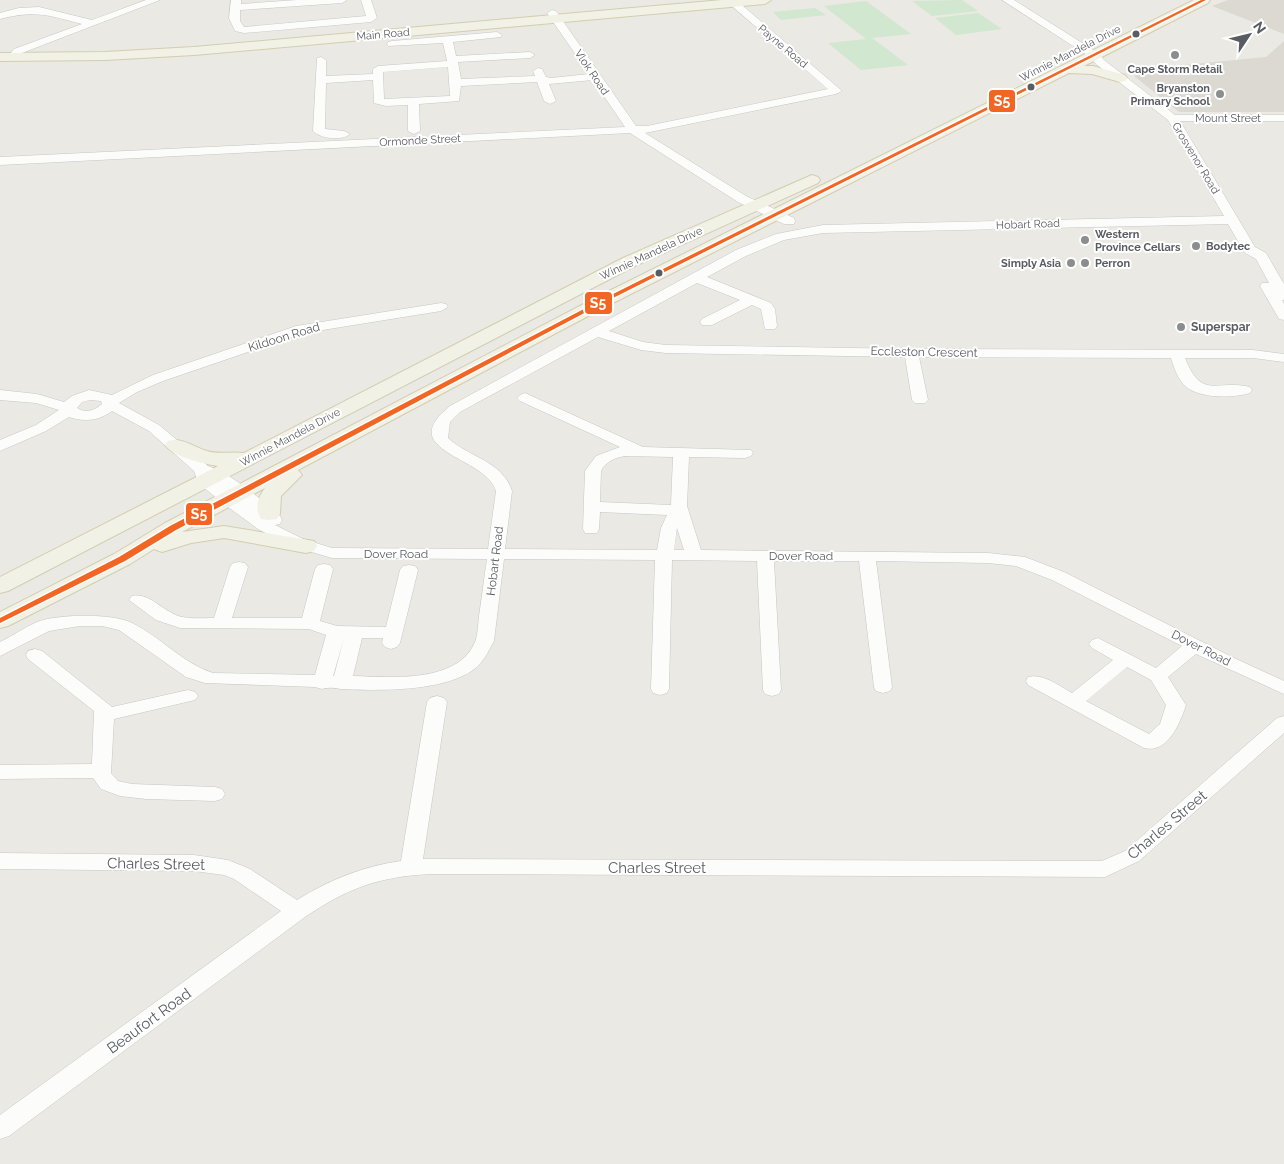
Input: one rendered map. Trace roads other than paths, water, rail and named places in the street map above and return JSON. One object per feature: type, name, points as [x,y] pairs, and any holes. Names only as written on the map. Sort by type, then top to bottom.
[{"type":"main road","name":"Main Road","points":[[0,51],[10,55],[98,56],[194,51],[700,0]]},
{"type":"main road","name":"Main Road","points":[[10,55],[192,45],[765,0]]},
{"type":"main road","name":"Winnie Mandela Drive","points":[[0,621],[122,559],[173,528],[767,214],[1064,70],[1161,7],[1178,0]]},
{"type":"main road","name":"Winnie Mandela Drive","points":[[0,586],[208,475],[256,455],[629,262],[767,214],[858,158],[1086,56],[1204,0]]},
{"type":"main road","points":[[51,38],[47,45],[60,51]]},
{"type":"main road","points":[[1064,70],[1094,70],[1120,78]]},
{"type":"main road","points":[[175,445],[205,459],[212,460],[232,460],[256,455]]},
{"type":"main road","points":[[269,514],[268,500],[273,491],[333,445]]},
{"type":"main road","points":[[122,559],[188,536],[208,533],[244,535],[299,543]]},
{"type":"street","points":[[10,55],[155,0]]},
{"type":"street","points":[[342,0],[236,4],[233,14],[234,21],[239,29],[244,30],[371,19],[366,0]]},
{"type":"street","name":"Grosvenor Road","points":[[996,0],[1120,78],[1172,118],[1250,250],[1261,256],[1284,296]]},
{"type":"street","name":"Grosvenor Road","points":[[1007,0],[1086,56]]},
{"type":"street","name":"Payne Road","points":[[731,2],[836,91]]},
{"type":"street","points":[[0,16],[19,11],[39,10],[92,23]]},
{"type":"street","name":"Vlok Road","points":[[554,16],[632,130]]},
{"type":"street","points":[[392,44],[497,35]]},
{"type":"street","points":[[447,40],[451,62],[456,83],[455,99],[378,102],[377,77],[380,68],[451,62],[530,55]]},
{"type":"street","points":[[523,44],[542,79],[550,101]]},
{"type":"street","points":[[321,60],[319,131],[322,134],[456,128]]},
{"type":"street","points":[[456,83],[542,79],[551,81],[595,75]]},
{"type":"street","points":[[321,80],[377,77]]},
{"type":"street","name":"Ormonde Street","points":[[0,161],[651,129],[836,91]]},
{"type":"street","points":[[413,102],[414,131]]},
{"type":"street","name":"Mount Street","points":[[1172,118],[1284,118]]},
{"type":"street","points":[[632,130],[665,152],[715,190],[767,214]]},
{"type":"street","points":[[978,211],[990,225]]},
{"type":"street","name":"Hobart Road","points":[[767,214],[823,229]]},
{"type":"street","name":"Hobart Road","points":[[0,650],[44,626],[80,620],[102,621],[126,626],[202,677],[228,680],[322,683],[394,683],[444,677],[467,665],[480,652],[485,641],[504,484],[491,470],[468,459],[440,439],[440,426],[445,417],[455,409],[767,242],[823,229],[990,225],[1131,216],[1233,220]]},
{"type":"street","name":"Grosvenor Road","points":[[1250,250],[1249,256],[1284,316]]},
{"type":"street","points":[[697,278],[768,308],[770,326]]},
{"type":"street","points":[[707,322],[751,300]]},
{"type":"street","name":"Kildoon Road","points":[[97,414],[106,409],[107,401],[132,389],[175,372],[301,329],[441,307]]},
{"type":"street","name":"Eccleston Crescent","points":[[598,332],[641,346],[666,349],[911,353],[1253,354],[1284,358]]},
{"type":"street","name":"Eccleston Crescent","points":[[1253,354],[1284,350]]},
{"type":"street","points":[[911,353],[920,400]]},
{"type":"street","points":[[1176,353],[1191,384],[1210,390],[1245,390]]},
{"type":"street","points":[[0,395],[37,399],[83,397],[107,401],[146,423],[175,445],[208,475],[236,495],[269,514],[299,543]]},
{"type":"street","points":[[73,411],[72,402],[83,397]]},
{"type":"street","points":[[525,398],[640,451]]},
{"type":"street","points":[[37,399],[73,411],[131,417],[146,423]]},
{"type":"street","points":[[0,446],[73,411]]},
{"type":"street","points":[[591,529],[593,471],[595,464],[609,455],[640,451],[745,453]]},
{"type":"street","points":[[681,452],[679,509],[694,556]]},
{"type":"street","name":"Dover Road","points":[[236,495],[261,524],[299,543],[326,552],[346,554],[867,556],[988,558],[1019,561],[1058,576],[1284,688]]},
{"type":"street","points":[[592,507],[679,509]]},
{"type":"street","points":[[660,689],[664,556],[669,528],[679,509]]},
{"type":"street","points":[[765,556],[772,690]]},
{"type":"street","points":[[867,556],[883,688]]},
{"type":"street","points":[[221,623],[239,567]]},
{"type":"street","points":[[310,624],[324,569]]},
{"type":"street","points":[[138,600],[170,620],[187,623],[310,624],[345,633],[392,638],[409,570]]},
{"type":"street","points":[[342,683],[345,633]]},
{"type":"street","points":[[322,683],[345,633]]},
{"type":"street","points":[[1035,681],[1151,744],[1169,727],[1176,705],[1167,688],[1158,676],[1098,644]]},
{"type":"street","points":[[1158,676],[1195,645]]},
{"type":"street","points":[[35,655],[103,708],[105,715],[101,771],[102,778],[109,785],[124,790],[215,794]]},
{"type":"street","points":[[1073,702],[1125,659]]},
{"type":"street","points":[[105,715],[188,696]]},
{"type":"street","points":[[411,867],[437,702]]},
{"type":"street","name":"Charles Street","points":[[0,861],[194,863],[212,865],[242,874],[296,912],[317,898],[360,877],[378,871],[411,867],[1105,869],[1132,856],[1284,722]]},
{"type":"street","points":[[0,772],[101,771]]},
{"type":"street","name":"Beaufort Road","points":[[0,1129],[296,912]]},
{"type":"place","name":"Cape Storm Retail","points":[[1175,55]]},
{"type":"place","name":"Bryanston Primary School","points":[[1220,94]]},
{"type":"place","name":"Western Province Cellars","points":[[1085,240]]},
{"type":"place","name":"Bodytec","points":[[1196,246]]},
{"type":"place","name":"Simply Asia","points":[[1071,263]]},
{"type":"place","name":"Perron","points":[[1085,263]]},
{"type":"place","name":"Superspar","points":[[1181,327]]}]
